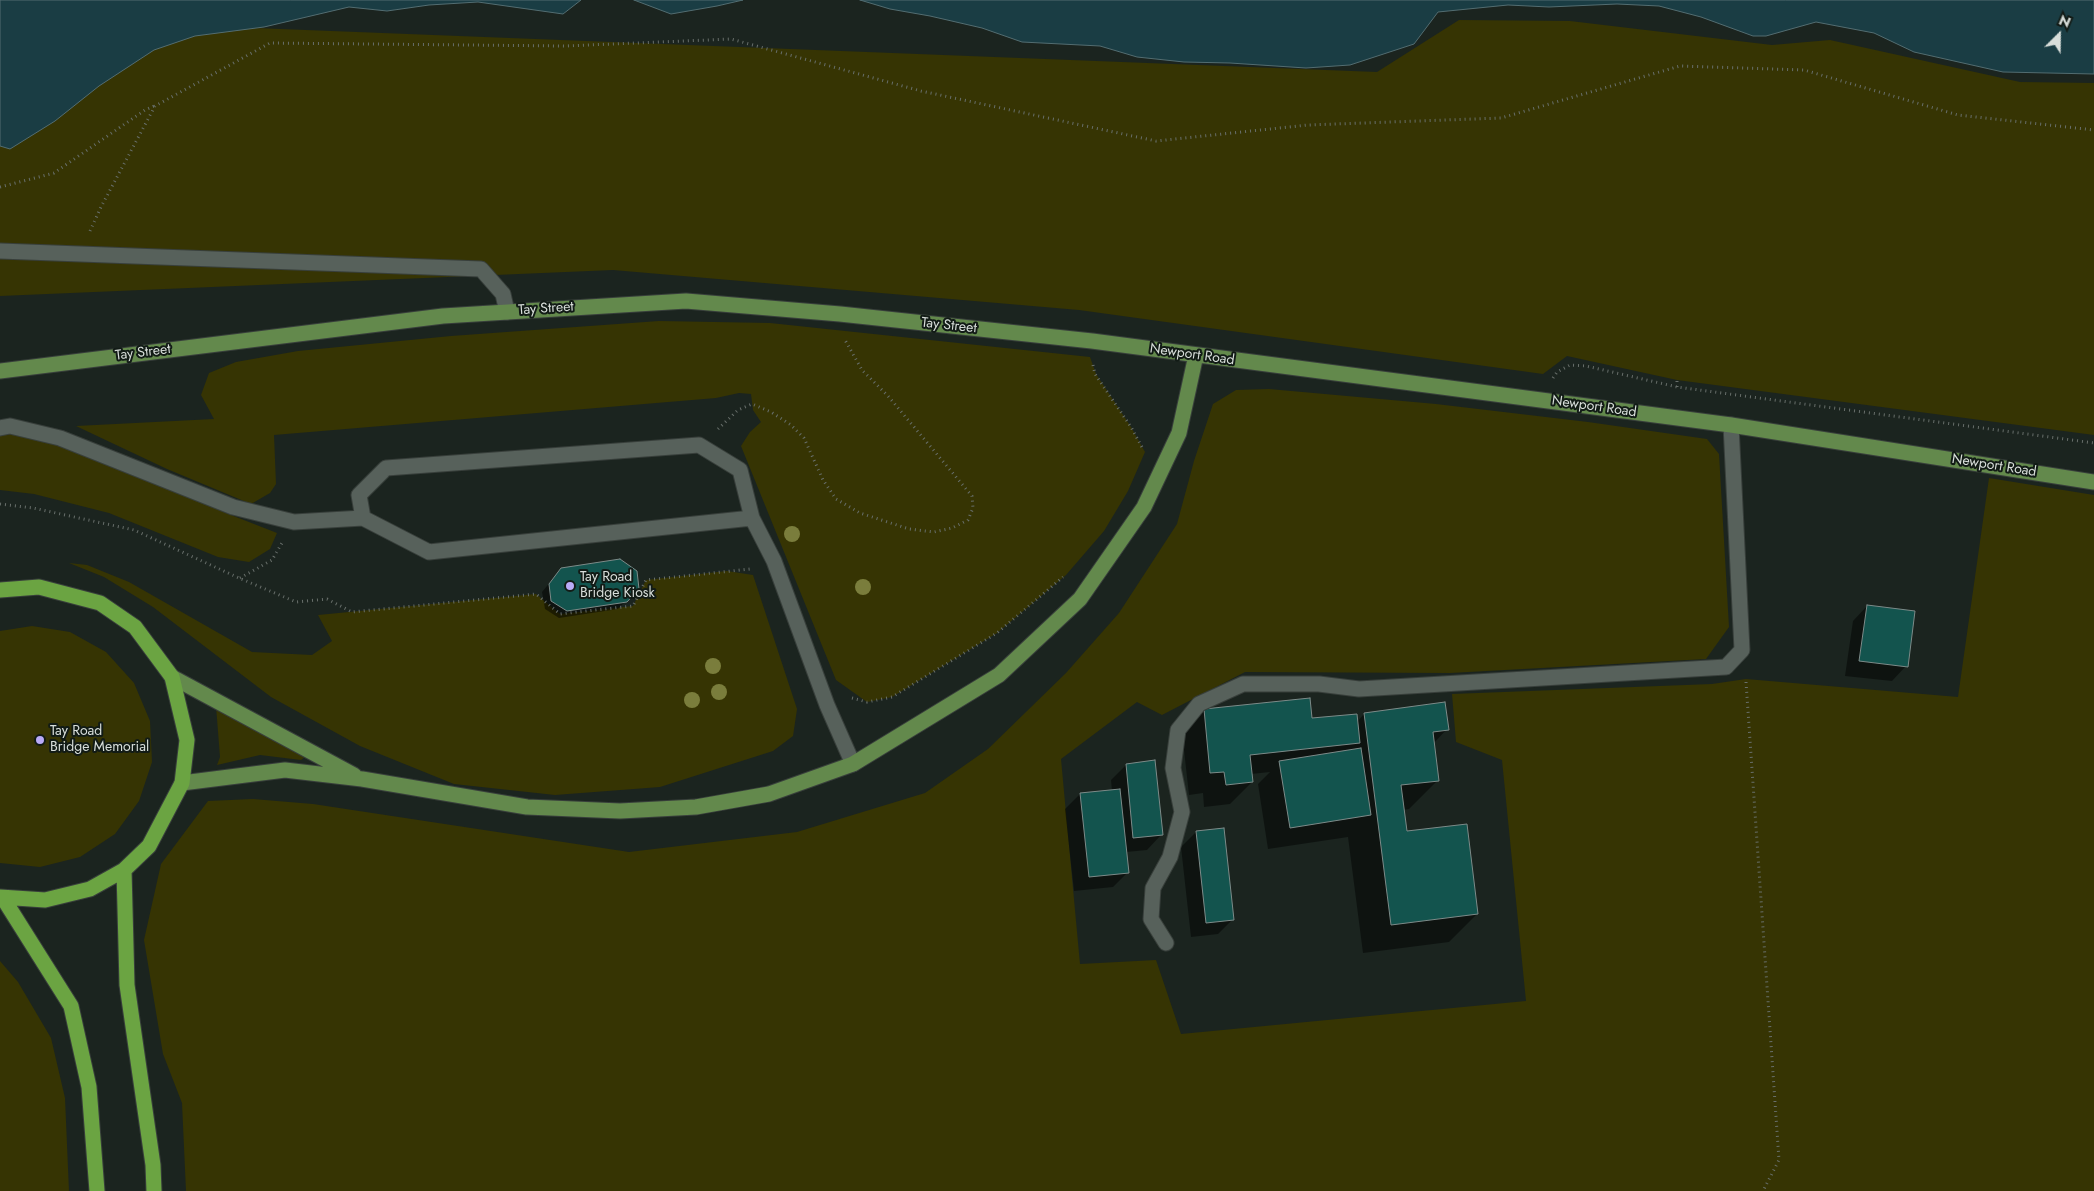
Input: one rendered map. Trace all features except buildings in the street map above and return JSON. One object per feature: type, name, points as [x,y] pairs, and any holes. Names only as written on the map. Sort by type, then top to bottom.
[{"type":"highway","points":[[0,590],[39,587],[100,603],[135,627],[172,677],[188,740],[182,783],[149,846],[124,870],[90,889],[45,900],[2,897]]},
{"type":"highway","points":[[124,870],[127,986],[153,1165],[154,1191]]},
{"type":"highway","points":[[2,897],[71,1006],[89,1087],[97,1191]]},
{"type":"main road","name":"Tay Street","points":[[0,370],[433,317],[686,301],[840,314],[1092,341]]},
{"type":"main road","name":"Newport Road","points":[[1092,341],[1731,425],[2094,482]]},
{"type":"main road","points":[[182,783],[285,770],[362,779],[527,807],[620,811],[696,807],[769,794],[853,764],[999,675],[1080,599],[1144,507],[1179,433],[1196,355]]},
{"type":"main road","points":[[172,677],[362,779]]},
{"type":"lane","points":[[0,251],[481,268],[503,294],[507,312]]},
{"type":"lane","points":[[1166,943],[1152,919],[1153,888],[1170,858],[1182,812],[1173,768],[1178,730],[1199,704],[1243,684],[1319,684],[1359,689],[1726,667],[1742,650],[1731,425]]},
{"type":"lane","points":[[0,428],[10,426],[60,438],[233,507],[294,522],[363,518],[429,552],[752,518]]},
{"type":"lane","points":[[363,518],[359,495],[386,468],[699,445],[740,470],[752,518],[774,561],[828,705],[853,764]]},
{"type":"path","points":[[0,187],[54,172],[145,110],[270,42],[565,46],[730,39],[921,91],[1156,141],[1308,125],[1501,118],[1680,66],[1804,70],[1958,115],[2094,130]]},
{"type":"path","points":[[80,254],[101,207],[155,106]]},
{"type":"path","points":[[727,421],[738,410],[752,404],[771,412],[791,425],[804,438],[823,480],[836,498],[860,514],[909,529],[934,532],[952,528],[968,520],[973,508],[972,496],[888,396],[862,370],[842,335]]},
{"type":"path","points":[[1090,357],[1096,374],[1131,426],[1145,452]]},
{"type":"path","points":[[1549,384],[1557,372],[1570,365],[1586,366],[1677,387],[2094,443]]},
{"type":"path","points":[[0,504],[33,508],[134,530],[296,602],[327,600],[352,612],[536,594],[560,614],[633,606],[646,580],[757,568]]},
{"type":"path","points":[[239,578],[272,560],[294,522]]},
{"type":"path","points":[[845,696],[867,702],[892,697],[997,633],[1066,574]]},
{"type":"path","points":[[1742,650],[1779,1160],[1763,1191]]},
{"type":"shaded area","points":[[1459,20],[1570,21],[1772,45],[1830,40],[2020,82],[2094,83],[2094,435],[1677,380],[1567,356],[1543,374],[1079,310],[613,270],[0,296],[0,103],[204,26],[1377,72]]},
{"type":"shaded area","points":[[659,321],[770,323],[1090,357],[1096,374],[1145,452],[1128,491],[1104,531],[1066,575],[997,633],[892,697],[867,702],[836,680],[741,446],[750,432],[761,422],[753,410],[751,394],[739,393],[716,398],[274,435],[276,484],[270,493],[251,504],[167,469],[76,426],[214,419],[201,395],[209,373],[236,362],[298,351],[451,336]]},
{"type":"shaded area","points":[[1269,389],[1436,404],[1588,422],[1707,439],[1719,454],[1729,627],[1706,659],[1450,673],[1245,672],[1162,715],[1137,702],[1061,759],[1080,964],[1156,960],[1181,1034],[1526,1001],[1502,760],[1456,742],[1452,694],[1712,684],[1746,679],[1958,697],[1989,478],[2094,495],[2094,1191],[186,1191],[182,1103],[163,1054],[144,940],[161,864],[208,801],[253,799],[313,804],[629,852],[797,832],[925,793],[988,749],[1066,673],[1119,613],[1177,524],[1194,461],[1213,404],[1236,390]]},
{"type":"shaded area","points":[[0,426],[53,438],[277,533],[270,549],[249,562],[218,557],[109,513],[34,494],[0,490]]},
{"type":"shaded area","points":[[69,563],[87,565],[129,582],[252,652],[312,655],[332,641],[318,615],[536,594],[560,614],[633,606],[646,580],[727,571],[753,575],[797,709],[793,736],[773,751],[660,787],[555,795],[454,784],[360,746],[271,697],[153,607],[104,577]]},
{"type":"shaded area","points":[[32,626],[70,632],[106,652],[134,683],[150,721],[152,762],[139,801],[115,834],[80,857],[40,867],[0,863],[0,631]]},
{"type":"shaded area","points":[[216,706],[306,756],[301,760],[260,755],[217,765],[220,757]]},
{"type":"shaded area","points":[[0,961],[18,982],[51,1038],[65,1098],[69,1191],[0,1191]]},
{"type":"water","points":[[0,0],[581,0],[563,14],[478,2],[429,5],[387,11],[349,7],[264,27],[195,36],[154,50],[99,86],[55,121],[10,149],[0,146]]},
{"type":"water","points":[[634,0],[743,0],[671,14]]},
{"type":"water","points":[[860,0],[2094,0],[2094,74],[2003,72],[1914,52],[1874,33],[1816,22],[1766,36],[1753,36],[1701,17],[1659,6],[1617,4],[1549,7],[1508,5],[1438,12],[1414,44],[1350,65],[1306,68],[1184,62],[1137,57],[1100,46],[1022,42],[982,28],[890,9]]},
{"type":"place","name":"Tay Road Bridge Kiosk","points":[[570,586]]},
{"type":"place","name":"Tay Road Bridge Memorial","points":[[40,740]]}]
